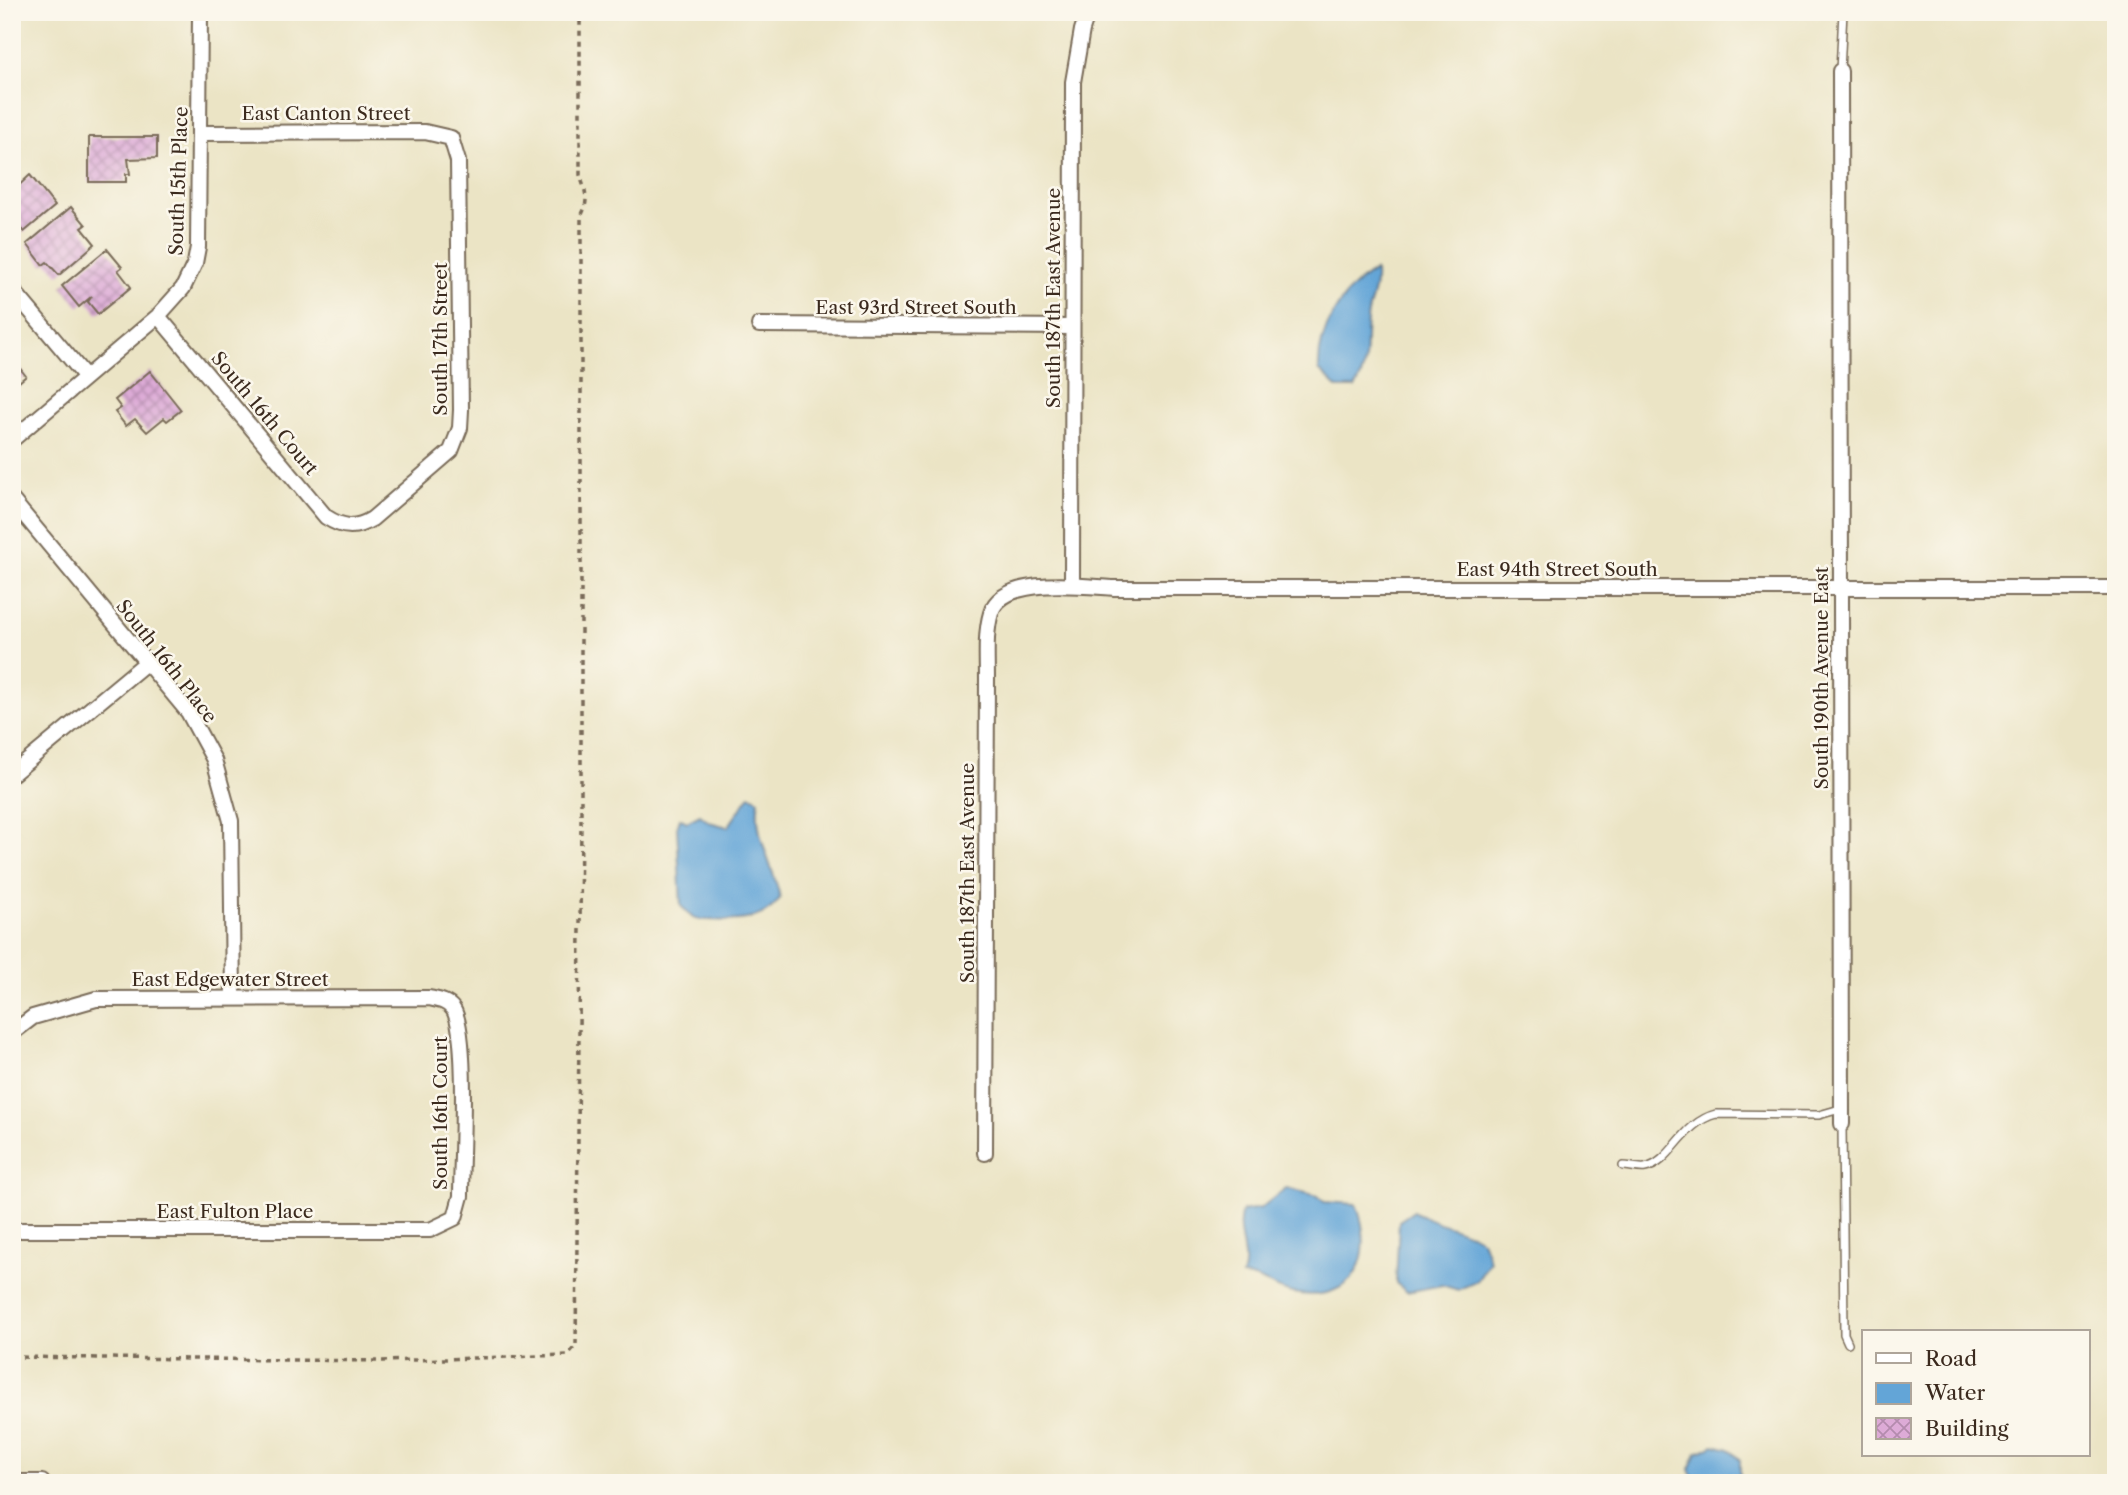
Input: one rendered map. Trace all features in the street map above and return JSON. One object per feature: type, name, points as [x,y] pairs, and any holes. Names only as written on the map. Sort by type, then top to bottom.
[{"type":"street","name":"South 15th Place","points":[[12,440],[159,316],[183,288],[195,263],[199,230],[200,12]]},
{"type":"street","name":"South 187th East Avenue","points":[[1072,585],[1073,82],[1088,12]]},
{"type":"street","name":"South 190th Avenue East","points":[[1840,71],[1842,1124]]},
{"type":"street","name":"East Canton Street","points":[[200,133],[425,132],[450,138]]},
{"type":"street","name":"South 17th Street","points":[[348,527],[361,526],[372,519],[451,451],[457,440],[461,410],[458,161],[450,138]]},
{"type":"street","points":[[12,289],[85,376]]},
{"type":"street","name":"South 16th Court","points":[[159,316],[326,517],[348,527]]},
{"type":"street","name":"East 93rd Street South","points":[[759,326],[1072,327]]},
{"type":"street","name":"South 16th Place","points":[[12,500],[188,712],[203,736],[227,802],[232,846],[233,998]]},
{"type":"street","name":"East 94th Street South","points":[[999,597],[1012,590],[1072,585],[1114,588],[2116,587]]},
{"type":"street","name":"South 187th East Avenue","points":[[985,1153],[986,678],[991,613],[999,597]]},
{"type":"street","points":[[12,774],[146,662]]},
{"type":"street","name":"East Edgewater Street","points":[[13,1032],[33,1017],[86,1000],[429,998],[444,1001],[452,1008]]},
{"type":"street","name":"South 16th Court","points":[[452,1008],[461,1041],[461,1196],[455,1218]]},
{"type":"street","name":"East Fulton Place","points":[[12,1230],[430,1230],[455,1218]]},
{"type":"street","points":[[12,1482],[41,1482]]},
{"type":"lane","name":"South 190th Avenue East","points":[[1840,71],[1843,12]]},
{"type":"lane","points":[[1623,1166],[1646,1168],[1662,1160],[1700,1118],[1716,1114],[1819,1115],[1840,1109]]},
{"type":"lane","name":"South 190th Avenue East","points":[[1842,1124],[1844,1323],[1848,1343]]},
{"type":"path","points":[[12,1357],[383,1361],[568,1354],[576,1345],[581,822],[581,216],[587,203],[587,188],[580,175],[580,12]]},
{"type":"water","points":[[1375,271],[1363,370],[1355,388],[1338,388],[1319,370],[1322,341],[1342,300]]},
{"type":"water","points":[[750,795],[759,800],[758,825],[780,898],[763,913],[742,920],[695,919],[681,906],[677,827],[680,818],[687,822],[700,815],[709,822],[728,827]]},
{"type":"water","points":[[1286,1188],[1318,1196],[1324,1202],[1356,1204],[1362,1223],[1362,1258],[1356,1273],[1346,1284],[1314,1295],[1293,1293],[1255,1278],[1242,1276],[1242,1211],[1261,1208]]},
{"type":"water","points":[[1414,1211],[1482,1240],[1490,1261],[1477,1281],[1458,1290],[1442,1285],[1407,1292],[1396,1283],[1399,1221]]},
{"type":"water","points":[[1714,1445],[1729,1449],[1740,1460],[1740,1483],[1695,1483],[1690,1469],[1697,1453]]},
{"type":"building","points":[[89,137],[157,137],[157,158],[128,159],[130,174],[126,174],[126,182],[89,182]]},
{"type":"building","points":[[30,175],[55,206],[24,232],[12,219],[12,192]]},
{"type":"building","points":[[71,207],[86,225],[82,228],[95,244],[59,275],[47,262],[43,265],[27,244]]},
{"type":"building","points":[[107,249],[122,267],[118,270],[131,287],[98,314],[88,302],[92,296],[79,307],[62,286]]},
{"type":"building","points":[[12,366],[15,369],[18,366],[26,376],[12,388]]},
{"type":"building","points":[[150,371],[181,410],[167,421],[164,418],[147,432],[135,419],[126,426],[115,412],[121,408],[115,400]]}]
